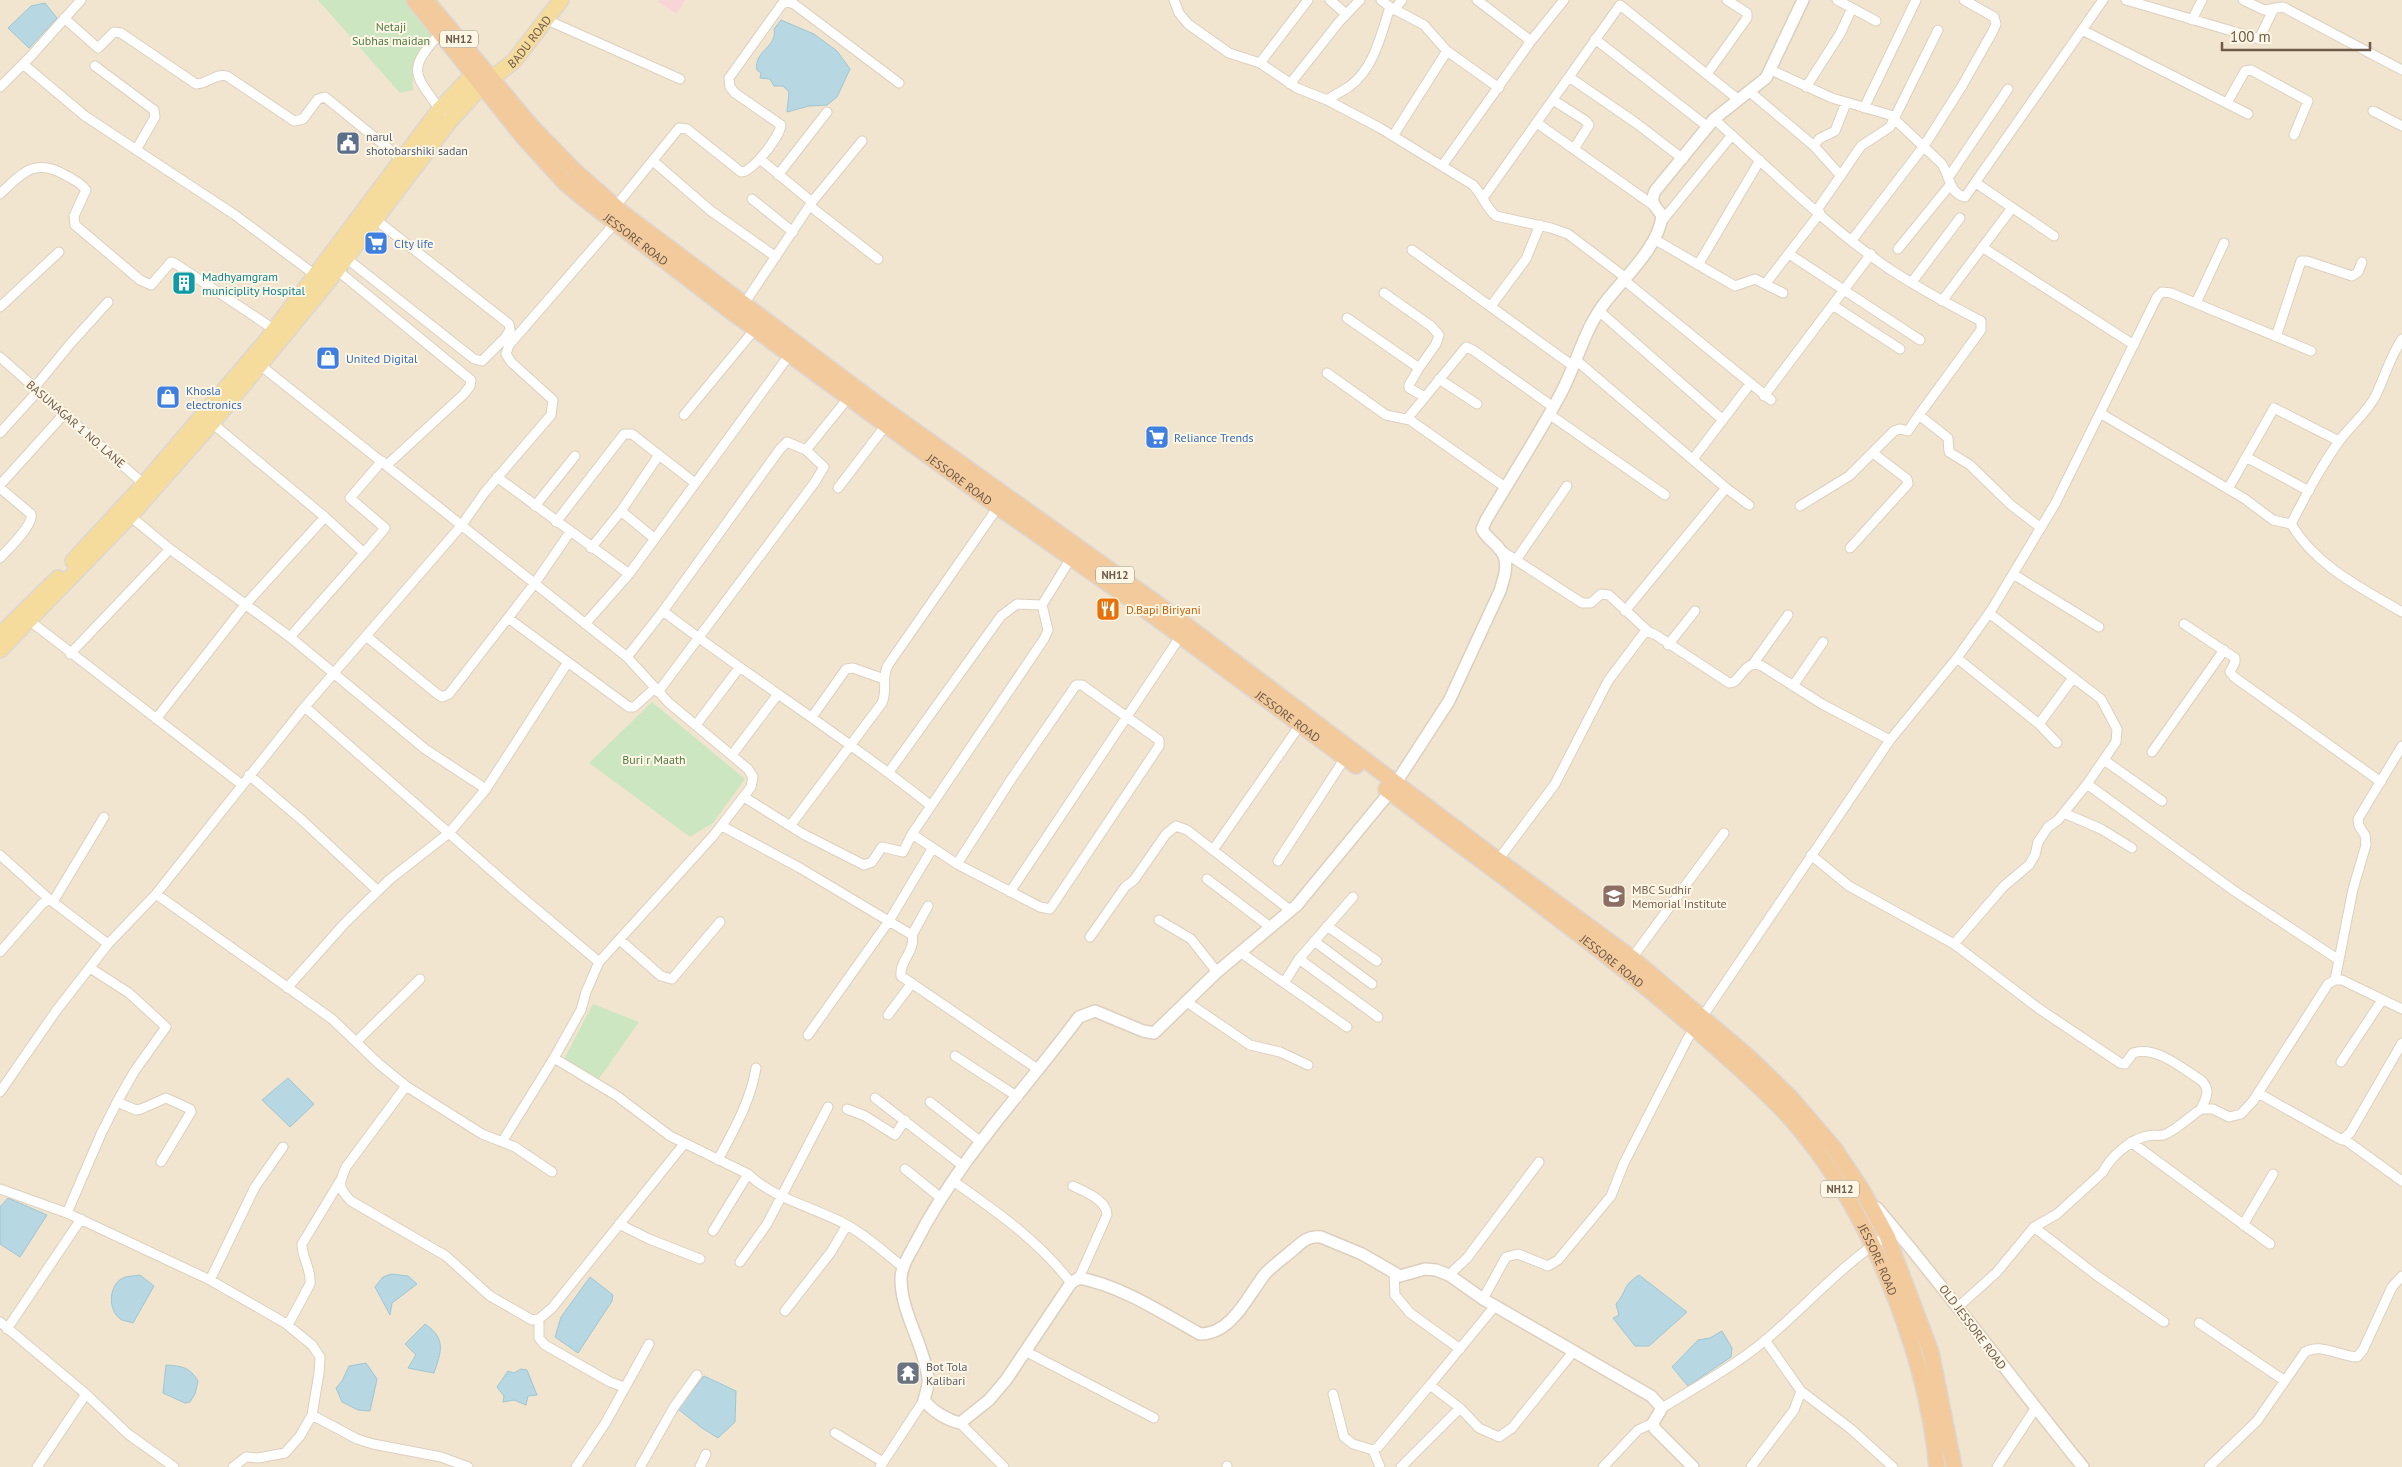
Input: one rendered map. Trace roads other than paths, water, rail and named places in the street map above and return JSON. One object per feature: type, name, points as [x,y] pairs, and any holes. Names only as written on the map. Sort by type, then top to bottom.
[{"type":"highway","name":"NH12","points":[[414,0],[443,29]]},
{"type":"highway","name":"JESSORE ROAD","points":[[426,0],[443,29],[482,77],[523,137],[564,182],[615,223],[755,329],[1345,758],[1393,788],[1498,860],[1632,958],[1698,1023],[1733,1062],[1791,1118],[1820,1154],[1872,1245],[1918,1336],[1937,1467]]},
{"type":"highway","name":"JESSORE ROAD","points":[[482,77],[576,172],[615,207],[876,403],[1158,604],[1609,957],[1698,1023],[1750,1058],[1791,1098],[1830,1142],[1891,1233]]},
{"type":"highway","name":"NH12","points":[[1891,1233],[1918,1336],[1931,1352],[1954,1467]]},
{"type":"main road","name":"BADU ROAD","points":[[482,77],[514,61],[547,20],[556,2]]},
{"type":"main road","points":[[322,280],[336,270],[375,219],[440,109],[482,77]]},
{"type":"main road","points":[[0,650],[130,516],[148,487],[280,333],[322,280],[407,164],[449,122],[482,77]]},
{"type":"main road","points":[[2,629],[65,571],[212,423],[260,364],[280,333]]},
{"type":"street","points":[[0,87],[81,0]]},
{"type":"street","points":[[1260,63],[1308,0]]},
{"type":"street","points":[[1330,0],[1346,14]]},
{"type":"street","points":[[1290,84],[1346,14],[1360,0]]},
{"type":"street","points":[[1381,0],[1392,9],[1424,25],[1447,51],[1499,88]]},
{"type":"street","points":[[1327,100],[1350,85],[1366,68],[1392,9],[1402,0]]},
{"type":"street","points":[[1477,0],[1531,42]]},
{"type":"street","points":[[1442,166],[1531,42],[1564,0]]},
{"type":"street","points":[[1707,74],[1748,18],[1748,13],[1727,0]]},
{"type":"street","points":[[1653,205],[1652,198],[1655,191],[1711,123],[1766,78],[1803,0]]},
{"type":"street","points":[[1864,108],[1916,0]]},
{"type":"street","points":[[1852,240],[1924,146],[1962,86],[1996,24],[1994,17],[1964,0]]},
{"type":"street","points":[[1771,70],[1806,88],[1894,118],[1945,168],[1949,182],[1958,194],[1965,196],[1976,183],[2103,0]]},
{"type":"street","points":[[2126,0],[2259,39],[2274,8]]},
{"type":"street","points":[[2192,20],[2202,0]]},
{"type":"street","points":[[2243,0],[2264,10],[2283,7],[2402,70]]},
{"type":"street","points":[[615,207],[653,161],[674,131],[682,127],[741,172],[751,170],[778,134],[780,125],[736,93],[730,86],[729,78],[782,4],[787,2],[794,4],[899,83]]},
{"type":"street","points":[[1177,2],[1179,13],[1188,24],[1229,53],[1260,63],[1290,84],[1327,100],[1393,136],[1473,185],[1491,212],[1496,216],[1568,234],[1768,398],[1871,254]]},
{"type":"street","points":[[1483,198],[1595,39],[1616,3],[1739,100]]},
{"type":"street","points":[[1806,88],[1840,34],[1844,3],[1876,20]]},
{"type":"street","points":[[64,18],[98,48],[114,32],[121,33],[196,84],[205,83],[219,75],[227,76],[294,121],[303,119],[318,99],[325,97],[407,164]]},
{"type":"street","points":[[547,20],[680,79]]},
{"type":"street","points":[[443,29],[421,57],[417,66],[418,78],[423,88],[449,122]]},
{"type":"street","points":[[1766,283],[1819,212],[1861,146],[1886,131],[1938,30]]},
{"type":"street","points":[[2082,30],[2248,114]]},
{"type":"street","points":[[1595,39],[1711,123],[1732,135],[1819,212],[1871,254],[1942,301],[1981,321],[1981,330],[1908,431],[1900,429],[1894,431],[1849,476],[1800,506]]},
{"type":"street","points":[[1393,136],[1447,51]]},
{"type":"street","points":[[23,64],[85,116],[235,215],[322,280]]},
{"type":"street","points":[[95,66],[154,110],[156,117],[136,150]]},
{"type":"street","points":[[2227,103],[2245,70],[2252,70],[2308,101],[2294,135]]},
{"type":"street","points":[[1569,77],[1636,123],[1682,159]]},
{"type":"street","points":[[1898,248],[1949,182],[2008,89]]},
{"type":"street","points":[[1750,92],[1814,146],[1841,176]]},
{"type":"street","points":[[1552,100],[1586,121],[1589,125],[1574,149]]},
{"type":"street","points":[[1814,146],[1819,139],[1835,131],[1846,103]]},
{"type":"street","points":[[2373,111],[2402,126]]},
{"type":"street","points":[[778,175],[827,112]]},
{"type":"street","points":[[1536,123],[1653,205],[1662,215],[1662,221]]},
{"type":"street","points":[[1732,135],[1662,221],[1654,239],[1599,311],[1586,333],[1551,410],[1482,529],[1486,537],[1502,551],[1582,603],[1591,603],[1604,594],[1649,632],[1729,683],[1734,682],[1749,665],[1753,664],[1788,615]]},
{"type":"street","points":[[744,304],[811,204],[862,141]]},
{"type":"street","points":[[760,159],[878,259]]},
{"type":"street","points":[[1698,264],[1760,160]]},
{"type":"street","points":[[653,161],[711,211],[776,257]]},
{"type":"street","points":[[0,194],[31,169],[47,166],[56,169],[83,185],[86,190],[74,216],[75,225],[140,280],[151,285],[167,264],[171,262],[280,333]]},
{"type":"street","points":[[1976,183],[2054,236]]},
{"type":"street","points":[[752,199],[793,232]]},
{"type":"street","points":[[1942,301],[2012,208]]},
{"type":"street","points":[[1912,282],[1960,218]]},
{"type":"street","points":[[346,258],[474,359],[482,361],[505,338],[510,330],[510,324],[375,219]]},
{"type":"street","points":[[0,1092],[27,1051],[108,944],[156,894],[249,775],[461,526],[497,477],[551,415],[553,400],[511,362],[506,354],[509,345],[615,223]]},
{"type":"street","points":[[1491,306],[1526,259],[1540,226]]},
{"type":"street","points":[[1654,239],[1735,286],[1756,279],[1783,293]]},
{"type":"street","points":[[2196,304],[2224,243]]},
{"type":"street","points":[[1982,247],[2134,345]]},
{"type":"street","points":[[1412,250],[1574,363],[1749,505]]},
{"type":"street","points":[[0,307],[59,252]]},
{"type":"street","points":[[1789,254],[1920,340]]},
{"type":"street","points":[[2276,337],[2301,261],[2307,261],[2352,276],[2358,272],[2362,262]]},
{"type":"street","points":[[290,637],[385,528],[350,498],[385,463],[464,394],[470,386],[471,380],[336,270]]},
{"type":"street","points":[[1384,293],[1431,326],[1438,335],[1436,344],[1419,368],[1409,388],[1425,397]]},
{"type":"street","points":[[1483,1299],[1506,1257],[1518,1254],[1548,1266],[1558,1260],[1610,1196],[1624,1163],[1666,1078],[1698,1023],[1890,740],[1957,658],[1989,613],[2013,574],[2055,504],[2160,293],[2171,293],[2311,351]]},
{"type":"street","points":[[0,433],[71,343],[108,302]]},
{"type":"street","points":[[1834,306],[1900,349]]},
{"type":"street","points":[[1599,311],[1722,420]]},
{"type":"street","points":[[1347,318],[1419,368]]},
{"type":"street","points":[[684,415],[755,329]]},
{"type":"street","points":[[2291,524],[2339,441],[2356,424],[2376,396],[2386,369],[2402,339]]},
{"type":"street","points":[[1407,419],[1463,349],[1469,348],[1665,495]]},
{"type":"street","points":[[585,624],[656,539],[790,354]]},
{"type":"street","name":"BASUNAGAR 1 NO. LANE","points":[[1,360],[148,487]]},
{"type":"street","points":[[260,364],[627,657],[656,690],[748,769],[753,777],[751,787],[722,826],[599,962],[586,992],[581,1010],[502,1142]]},
{"type":"street","points":[[1326,373],[1386,414],[1407,419],[1505,487]]},
{"type":"street","points":[[1439,379],[1477,404]]},
{"type":"street","points":[[1693,459],[1750,384]]},
{"type":"street","points":[[806,450],[848,397]]},
{"type":"street","points":[[2228,489],[2274,408],[2339,441]]},
{"type":"street","points":[[2100,413],[2228,489],[2273,520],[2291,524],[2301,541],[2314,556],[2334,571],[2402,612]]},
{"type":"street","points":[[0,558],[29,525],[32,517],[31,514],[0,488],[64,414]]},
{"type":"street","points":[[1919,415],[1948,438],[1949,452],[1970,465],[2011,505],[2041,528]]},
{"type":"street","points":[[212,423],[325,517],[364,553]]},
{"type":"street","points":[[838,488],[886,425]]},
{"type":"street","points":[[556,522],[624,434],[632,434],[696,483]]},
{"type":"street","points":[[508,618],[629,707],[634,707],[656,690],[698,637],[815,482],[824,467],[806,450],[788,442],[780,449],[627,657]]},
{"type":"street","points":[[1850,548],[1908,484],[1907,479],[1873,453]]},
{"type":"street","points":[[590,548],[621,511],[659,455]]},
{"type":"street","points":[[535,506],[575,456]]},
{"type":"street","points":[[2246,457],[2309,490]]},
{"type":"street","points":[[497,477],[590,548],[628,574]]},
{"type":"street","points":[[1516,560],[1567,486]]},
{"type":"street","points":[[1625,611],[1726,488]]},
{"type":"street","points":[[790,826],[882,703],[886,687],[884,672],[888,665],[998,507]]},
{"type":"street","points":[[621,511],[656,539]]},
{"type":"street","points":[[130,516],[170,549],[290,637],[426,749],[486,789]]},
{"type":"street","points":[[156,719],[245,605],[325,517]]},
{"type":"street","points":[[366,636],[442,697],[449,694],[535,583],[570,532]]},
{"type":"street","points":[[70,654],[170,549]]},
{"type":"street","points":[[835,1433],[882,1465],[924,1400],[928,1379],[919,1342],[905,1304],[901,1279],[903,1267],[930,1214],[981,1142],[1079,1017],[1095,1011],[1143,1031],[1154,1033],[1217,972],[1290,910],[1393,788],[1449,700],[1500,591],[1506,573],[1502,551]]},
{"type":"street","points":[[744,797],[790,826],[864,865],[872,862],[882,847],[903,852],[930,805],[1044,639],[1048,630],[1042,605],[1071,558]]},
{"type":"street","points":[[2013,574],[2099,627]]},
{"type":"street","points":[[889,772],[1001,616],[1017,604],[1042,605]]},
{"type":"street","points":[[663,610],[740,668],[889,772],[930,805]]},
{"type":"street","points":[[1668,645],[1695,611]]},
{"type":"street","points":[[1954,944],[2004,886],[2029,865],[2035,855],[2038,842],[2048,827],[2064,813],[2116,742],[2117,729],[2101,699],[1989,613]]},
{"type":"street","points":[[30,621],[70,654],[242,784]]},
{"type":"street","points":[[2184,624],[2236,660],[2230,672],[2234,677],[2381,782]]},
{"type":"street","points":[[1498,860],[1555,784],[1608,681],[1641,634],[1649,632]]},
{"type":"street","points":[[1010,892],[1180,637]]},
{"type":"street","points":[[1793,686],[1824,642]]},
{"type":"street","points":[[2152,752],[2224,650]]},
{"type":"street","points":[[1957,658],[2039,724],[2057,743]]},
{"type":"street","points":[[287,988],[345,923],[378,891],[449,833],[486,789],[568,662]]},
{"type":"street","points":[[1753,664],[1762,666],[1822,704],[1890,740]]},
{"type":"street","points":[[696,726],[740,668]]},
{"type":"street","points":[[812,717],[846,669],[853,668],[884,679]]},
{"type":"street","points":[[2039,724],[2073,678]]},
{"type":"street","points":[[912,834],[957,864],[1046,910],[1050,909],[1074,876],[1159,746],[1159,740],[1082,685],[1076,685],[1012,778],[957,864]]},
{"type":"street","points":[[732,756],[778,694]]},
{"type":"street","points":[[305,708],[599,962]]},
{"type":"street","points":[[1213,850],[1300,725]]},
{"type":"street","points":[[2335,980],[2353,889],[2366,845],[2365,835],[2359,826],[2358,819],[2402,746]]},
{"type":"street","points":[[1278,861],[1345,758]]},
{"type":"street","points":[[2104,760],[2162,800]]},
{"type":"street","points":[[249,775],[303,821],[378,891]]},
{"type":"street","points":[[2087,784],[2233,890],[2338,960]]},
{"type":"street","points":[[2064,813],[2101,830],[2132,848]]},
{"type":"street","points":[[0,952],[42,904],[51,900],[104,817]]},
{"type":"street","points":[[722,826],[912,935]]},
{"type":"street","points":[[1090,937],[1125,887],[1134,880],[1171,828],[1176,826],[1181,827],[1213,850],[1290,910]]},
{"type":"street","points":[[1632,958],[1724,833]]},
{"type":"street","points":[[808,1035],[889,921],[932,849]]},
{"type":"street","points":[[0,855],[51,900],[108,944]]},
{"type":"street","points":[[1811,855],[1849,886],[1954,944],[2038,1008],[2120,1063],[2125,1064],[2133,1053],[2149,1051],[2202,1081],[2207,1086],[2208,1093],[2201,1109],[2178,1128],[2164,1136],[2150,1135],[2132,1142],[2107,1164],[2103,1172],[2057,1214],[2034,1227],[1996,1273],[1958,1307]]},
{"type":"street","points":[[1207,880],[1270,928]]},
{"type":"street","points":[[156,894],[332,1019],[406,1086],[482,1134],[515,1147],[552,1172]]},
{"type":"street","points":[[1284,983],[1299,959],[1353,897]]},
{"type":"street","points":[[928,906],[912,935],[913,947],[900,973],[901,976],[1039,1070]]},
{"type":"street","points":[[1159,920],[1191,939],[1217,972]]},
{"type":"street","points":[[620,940],[661,976],[672,979],[720,922]]},
{"type":"street","points":[[1327,926],[1377,961]]},
{"type":"street","points":[[1314,941],[1372,984]]},
{"type":"street","points":[[1240,952],[1347,1027]]},
{"type":"street","points":[[1299,959],[1378,1017]]},
{"type":"street","points":[[67,1213],[100,1134],[117,1102],[134,1072],[166,1028],[165,1024],[129,993],[90,968]]},
{"type":"street","points":[[356,1042],[420,979]]},
{"type":"street","points":[[2201,1109],[2212,1109],[2224,1115],[2235,1117],[2247,1108],[2328,984],[2335,980],[2342,980],[2402,1009]]},
{"type":"street","points":[[888,1015],[912,983]]},
{"type":"street","points":[[2341,1062],[2382,1000]]},
{"type":"street","points":[[1187,1002],[1250,1045],[1280,1052],[1308,1065]]},
{"type":"street","points":[[2344,1139],[2350,1133],[2402,1043]]},
{"type":"street","points":[[955,1056],[1018,1097]]},
{"type":"street","points":[[554,1058],[617,1096],[670,1136],[684,1144],[748,1174],[758,1184],[782,1196],[847,1224],[903,1267]]},
{"type":"street","points":[[718,1160],[752,1092],[756,1068]]},
{"type":"street","points":[[288,1325],[310,1284],[311,1277],[302,1254],[302,1244],[340,1182],[346,1167],[406,1086]]},
{"type":"street","points":[[2258,1093],[2337,1139],[2344,1139],[2402,1181]]},
{"type":"street","points":[[117,1102],[136,1110],[166,1098],[190,1109],[191,1112],[160,1162]]},
{"type":"street","points":[[874,1098],[963,1166]]},
{"type":"street","points":[[930,1102],[981,1142]]},
{"type":"street","points":[[740,1262],[767,1224],[828,1107]]},
{"type":"street","points":[[847,1109],[865,1116],[894,1135],[905,1120]]},
{"type":"street","points":[[2132,1142],[2270,1244]]},
{"type":"street","points":[[340,1182],[341,1191],[351,1200],[454,1261],[490,1296],[521,1316],[532,1320],[539,1319],[552,1308],[684,1144]]},
{"type":"street","points":[[210,1280],[255,1187],[283,1147]]},
{"type":"street","points":[[1449,1275],[1467,1258],[1539,1162]]},
{"type":"street","points":[[905,1168],[941,1198]]},
{"type":"street","points":[[713,1231],[748,1174]]},
{"type":"street","points":[[2243,1225],[2273,1174]]},
{"type":"street","points":[[953,1181],[1026,1235],[1075,1280],[1094,1280],[1143,1302],[1200,1334],[1208,1334],[1232,1320],[1266,1272],[1305,1240],[1314,1236],[1327,1239],[1362,1254],[1400,1276],[1425,1270],[1436,1270],[1449,1275],[1483,1299],[1650,1396],[1662,1408]]},
{"type":"street","points":[[960,1423],[989,1400],[1006,1380],[1075,1280],[1107,1214],[1107,1209],[1102,1203],[1074,1186]]},
{"type":"street","points":[[0,1189],[67,1213],[210,1280],[288,1325],[312,1345],[320,1357],[312,1415],[300,1436],[285,1453],[258,1458],[246,1457],[234,1467]]},
{"type":"street","points":[[80,1219],[4,1326],[86,1394],[128,1434],[169,1466]]},
{"type":"street","points":[[619,1224],[649,1240],[700,1259]]},
{"type":"street","points":[[785,1312],[831,1252],[847,1224]]},
{"type":"street","points":[[2034,1227],[2096,1275],[2164,1322]]},
{"type":"street","points":[[1603,1467],[1638,1430],[1653,1423],[1662,1408],[1738,1362],[1855,1258],[1891,1233]]},
{"type":"street","name":"OLD JESSORE ROAD","points":[[1891,1233],[1958,1307],[2035,1409],[2082,1467]]},
{"type":"street","points":[[1394,1273],[1395,1295],[1410,1313],[1460,1349]]},
{"type":"street","points":[[2210,1467],[2257,1421],[2305,1352],[2316,1348],[2357,1357],[2363,1350],[2392,1287],[2402,1276]]},
{"type":"street","points":[[1373,1450],[1402,1421],[1495,1306]]},
{"type":"street","points":[[539,1319],[539,1338],[545,1345],[610,1382],[624,1387]]},
{"type":"street","points":[[2199,1323],[2285,1381]]},
{"type":"street","points":[[1765,1340],[1801,1391],[1844,1423],[1893,1467]]},
{"type":"street","points":[[576,1467],[606,1422],[649,1344]]},
{"type":"street","points":[[1025,1351],[1154,1418]]},
{"type":"street","points":[[1430,1386],[1460,1408],[1479,1428],[1490,1435],[1499,1437],[1506,1434],[1573,1352]]},
{"type":"street","points":[[640,1467],[674,1407],[697,1376]]},
{"type":"street","points":[[1750,1467],[1794,1410],[1801,1391]]},
{"type":"street","points":[[37,1467],[86,1394]]},
{"type":"street","points":[[1333,1394],[1344,1437],[1353,1444],[1373,1450]]},
{"type":"street","points":[[924,1400],[946,1418],[960,1423],[1004,1467]]},
{"type":"street","points":[[1401,1467],[1460,1408]]},
{"type":"street","points":[[1997,1467],[2035,1409]]},
{"type":"street","points":[[312,1415],[357,1439],[382,1446],[441,1457],[468,1467]]},
{"type":"street","points":[[1653,1423],[1666,1442],[1693,1467]]},
{"type":"street","points":[[1373,1450],[1380,1467]]},
{"type":"street","points":[[700,1467],[706,1454]]},
{"type":"water","points":[[45,3],[57,18],[29,48],[8,28],[31,6]]},
{"type":"water","points":[[781,20],[814,34],[837,51],[850,69],[837,97],[827,105],[809,106],[787,112],[789,92],[783,86],[774,86],[770,79],[760,78],[761,73],[757,70],[759,58],[772,40],[774,29]]},
{"type":"water","points":[[288,1078],[314,1104],[290,1127],[262,1100]]},
{"type":"water","points":[[8,1198],[47,1215],[20,1257],[0,1244],[0,1207]]},
{"type":"water","points":[[391,1274],[408,1276],[417,1284],[392,1303],[390,1315],[375,1287],[383,1277]]},
{"type":"water","points":[[140,1275],[154,1286],[133,1323],[122,1320],[117,1316],[111,1300],[114,1288],[121,1279]]},
{"type":"water","points":[[1639,1275],[1687,1312],[1649,1346],[1635,1346],[1613,1318],[1619,1315],[1616,1304],[1627,1286]]},
{"type":"water","points":[[590,1277],[613,1295],[612,1301],[578,1353],[555,1337],[561,1317]]},
{"type":"water","points":[[425,1324],[437,1335],[440,1346],[439,1359],[434,1373],[408,1368],[416,1355],[405,1344]]},
{"type":"water","points":[[1722,1331],[1732,1348],[1731,1357],[1688,1386],[1672,1367],[1698,1340],[1710,1338]]},
{"type":"water","points":[[366,1363],[377,1379],[370,1411],[358,1410],[342,1402],[336,1388],[342,1381],[349,1366]]},
{"type":"water","points":[[166,1365],[185,1368],[195,1376],[198,1381],[195,1394],[190,1402],[185,1403],[163,1393]]},
{"type":"water","points":[[521,1369],[527,1370],[537,1395],[528,1396],[526,1405],[514,1400],[503,1402],[504,1396],[497,1387],[508,1371],[514,1373]]},
{"type":"water","points":[[704,1376],[736,1391],[735,1422],[718,1438],[678,1409]]},
{"type":"place","name":"narul shotobarshiki sadan","points":[[348,143]]},
{"type":"place","name":"CIty life","points":[[376,243]]},
{"type":"place","name":"Madhyamgram municiplity Hospital","points":[[184,283]]},
{"type":"place","name":"United Digital","points":[[328,358]]},
{"type":"place","name":"Khosla electronics","points":[[168,397]]},
{"type":"place","name":"Reliance Trends","points":[[1157,437]]},
{"type":"place","name":"D.Bapi Biriyani","points":[[1108,609]]},
{"type":"place","name":"MBC Sudhir Memorial Institute","points":[[1614,896]]},
{"type":"place","name":"Bot Tola Kalibari","points":[[908,1373]]},
{"type":"park label","name":"Netaji Subhas maidan","points":[[391,33]]},
{"type":"park label","name":"Buri r Maath","points":[[654,759]]}]
